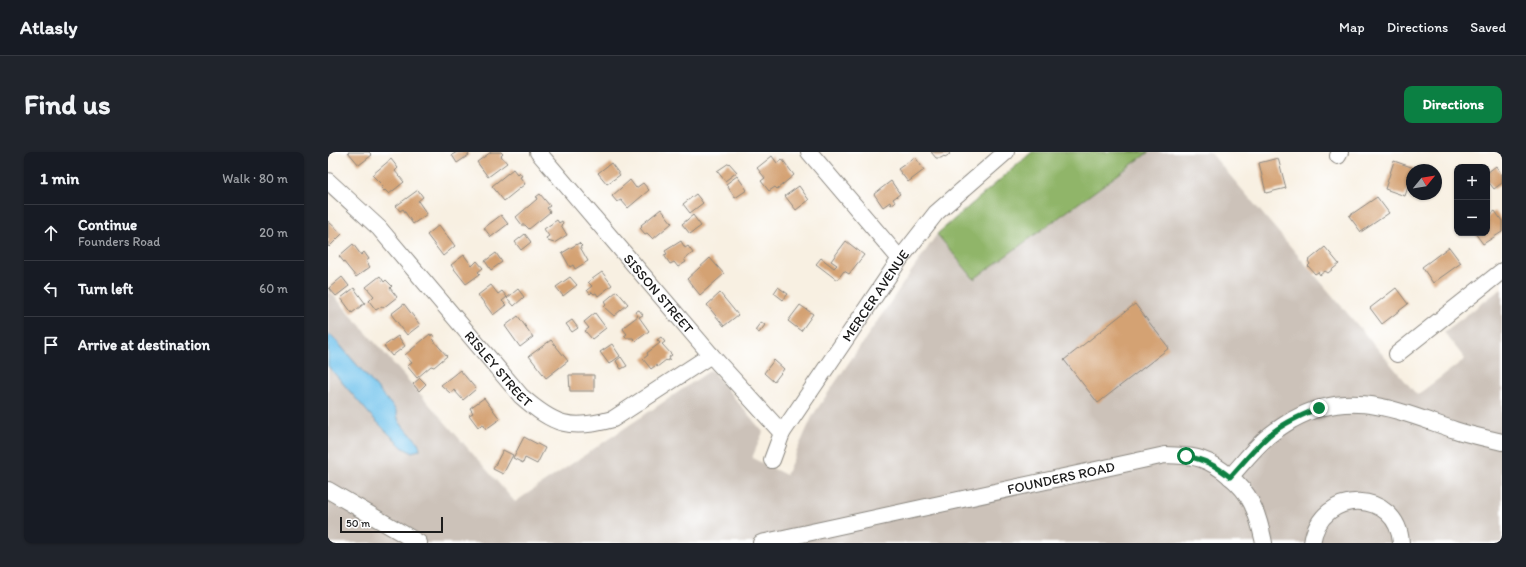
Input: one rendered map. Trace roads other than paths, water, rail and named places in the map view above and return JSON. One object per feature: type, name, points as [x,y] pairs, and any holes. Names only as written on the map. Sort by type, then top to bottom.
[{"type":"street","name":"SISSON STREET","points":[[538,152],[711,355],[782,433]]},
{"type":"street","points":[[809,152],[900,259]]},
{"type":"street","name":"MERCER AVENUE","points":[[772,460],[782,433],[900,259],[936,213],[1006,152]]},
{"type":"street","name":"RISLEY STREET","points":[[328,181],[379,228],[521,396],[538,411],[558,422],[577,426],[613,419],[711,355]]},
{"type":"street","points":[[1397,354],[1502,271]]},
{"type":"street","points":[[1230,477],[1263,441],[1284,425],[1301,415],[1319,408],[1338,404],[1371,404],[1411,414],[1457,430],[1502,442]]},
{"type":"street","name":"FOUNDERS ROAD","points":[[761,543],[814,537],[1165,455],[1186,456],[1201,459],[1216,466],[1230,477],[1247,494],[1252,502],[1264,543]]},
{"type":"street","points":[[328,490],[419,543]]},
{"type":"street","points":[[1312,543],[1319,521],[1328,512],[1339,505],[1351,501],[1375,505],[1388,513],[1396,524],[1401,536],[1401,543]]},
{"type":"water","points":[[328,334],[333,337],[395,409],[400,422],[416,439],[420,450],[411,452],[403,448],[372,417],[328,366]]}]
